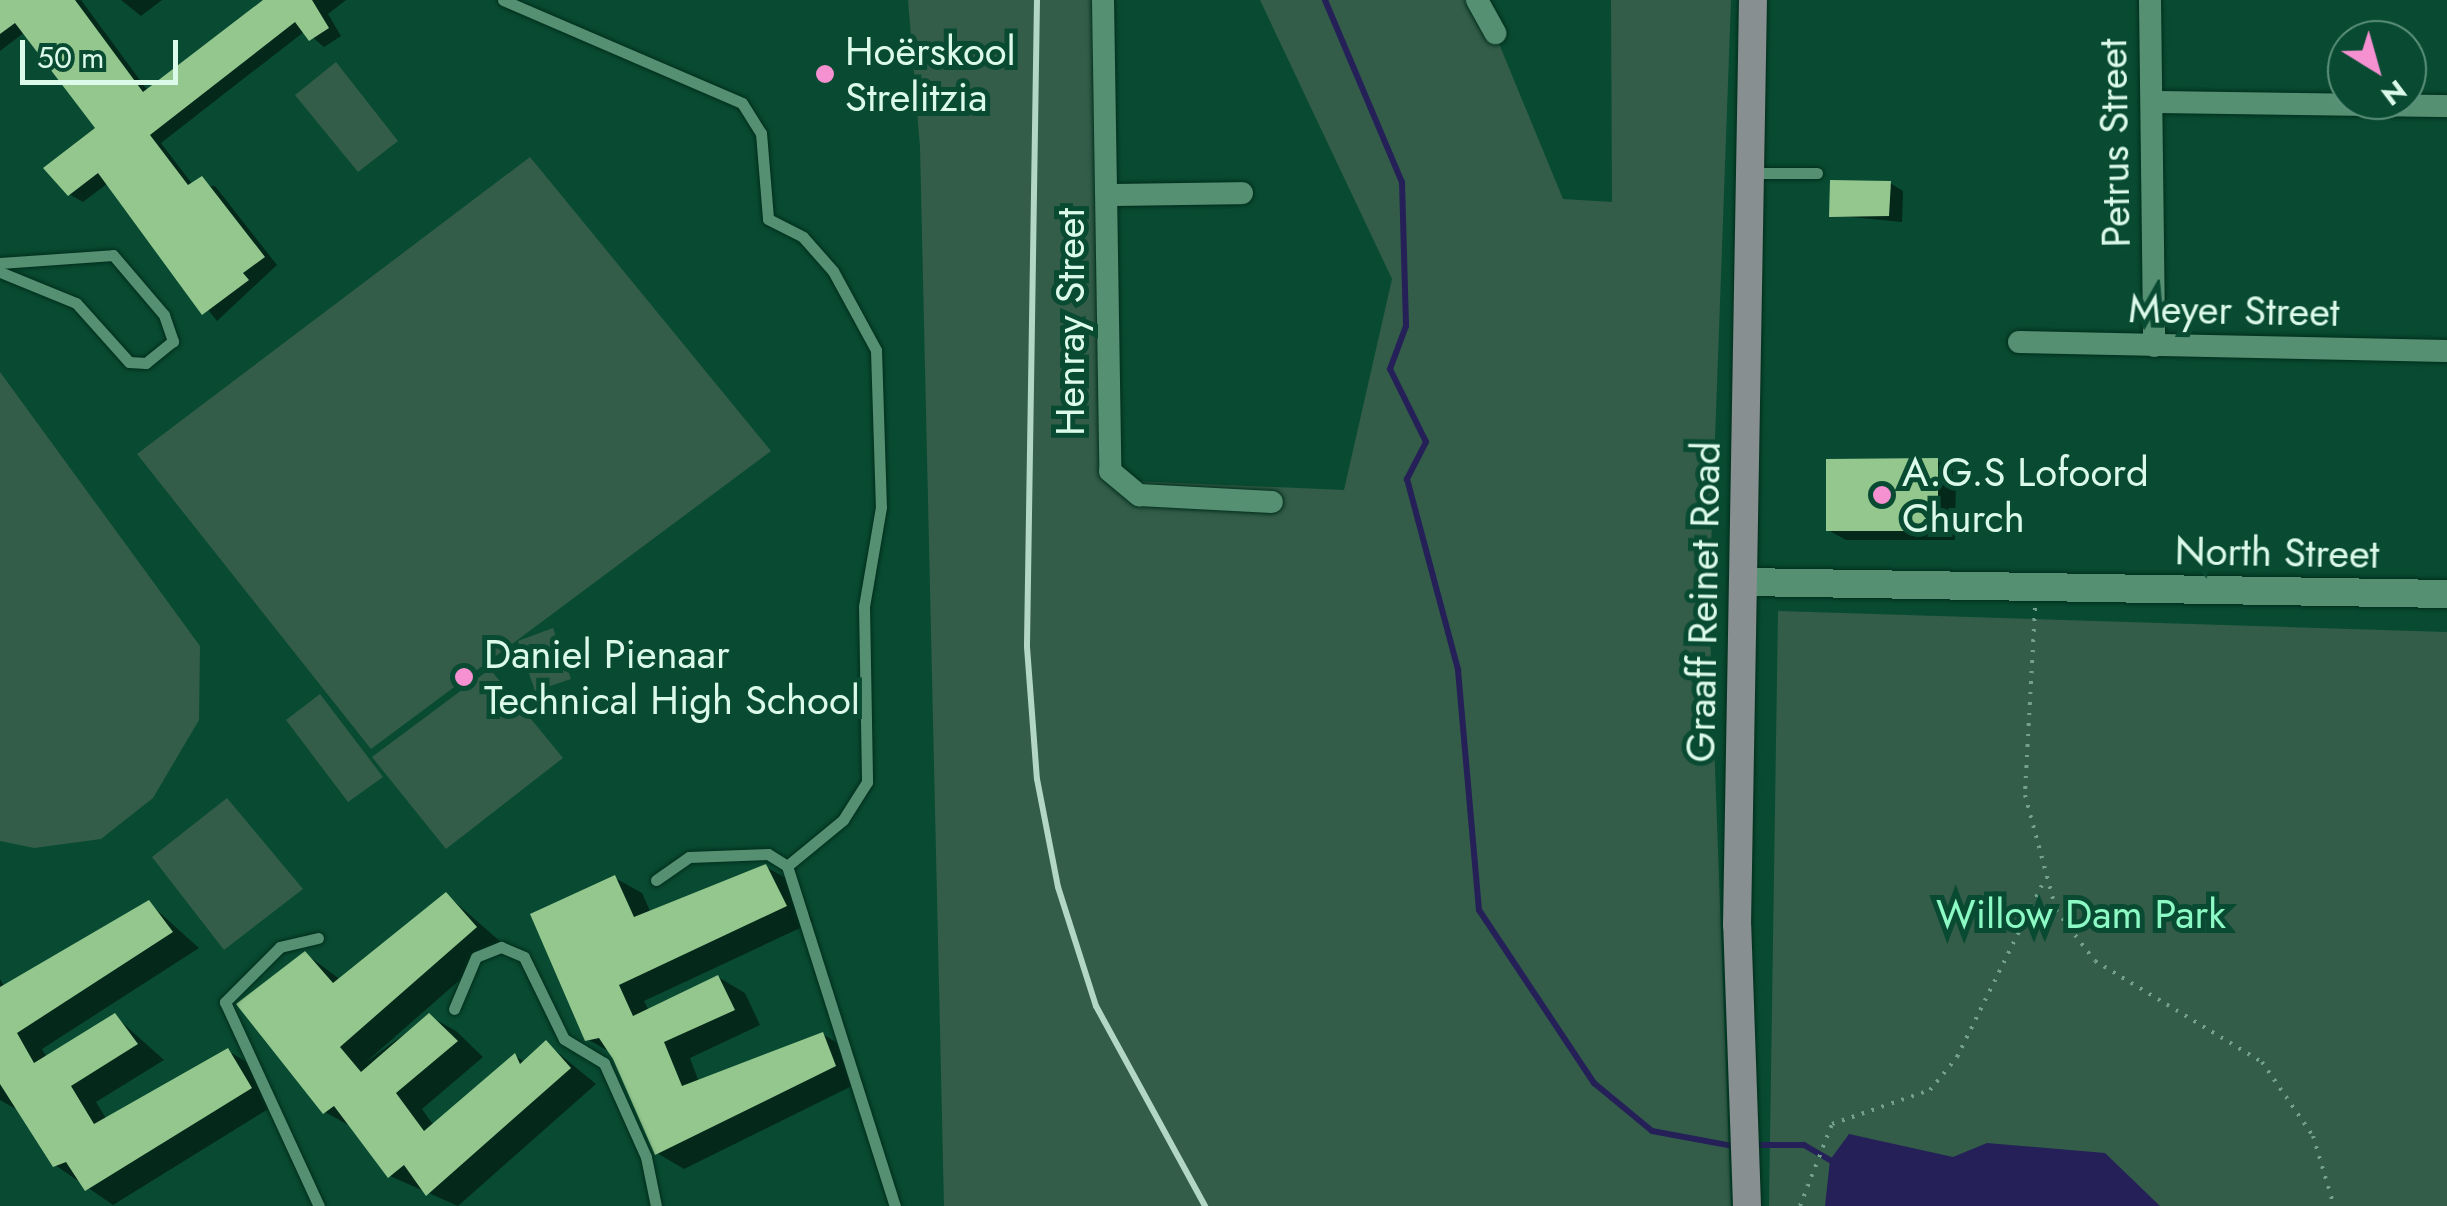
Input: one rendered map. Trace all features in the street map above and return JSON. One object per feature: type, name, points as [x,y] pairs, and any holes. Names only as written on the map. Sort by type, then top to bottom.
[{"type":"main road","name":"Graaff Reinet Road","points":[[1747,1206],[1742,1124],[1753,0]]},
{"type":"street","name":"Henray Street","points":[[1103,0],[1110,471],[1139,495],[1272,502]]},
{"type":"street","points":[[1477,0],[1495,33]]},
{"type":"street","name":"Petrus Street","points":[[2150,0],[2154,346]]},
{"type":"street","points":[[2152,102],[2447,106]]},
{"type":"street","points":[[1106,196],[1242,193]]},
{"type":"street","name":"Meyer Street","points":[[2019,342],[2447,352]]},
{"type":"street","name":"North Street","points":[[1745,582],[2447,594]]},
{"type":"lane","points":[[503,0],[742,103],[761,133],[768,220],[803,237],[833,272],[876,350],[881,508],[864,606],[867,782],[842,820],[787,866]]},
{"type":"lane","points":[[1750,173],[1816,173]]},
{"type":"lane","points":[[0,263],[113,255],[164,315],[173,342],[146,363],[130,362],[76,302],[0,272]]},
{"type":"lane","points":[[656,880],[689,857],[768,854],[787,866],[894,1206]]},
{"type":"lane","points":[[318,938],[280,947],[225,1002],[319,1206]]},
{"type":"lane","points":[[454,1009],[476,956],[501,947],[524,957],[564,1039],[604,1063],[646,1157],[656,1206]]},
{"type":"path","points":[[2035,588],[2025,795],[2056,910],[2095,962],[2262,1062],[2313,1136],[2334,1206]]},
{"type":"path","points":[[1800,1206],[1830,1134],[1850,1113],[1930,1090],[1966,1040],[2045,878]]},
{"type":"green space","points":[[908,0],[1101,0],[1110,480],[1344,490],[1392,279],[1260,0],[1481,0],[1563,199],[1612,202],[1611,0],[1731,0],[1709,604],[1731,1206],[944,1206],[920,147]]},
{"type":"green space","points":[[336,62],[398,141],[358,172],[295,95]]},
{"type":"green space","points":[[530,157],[771,451],[371,749],[137,454]]},
{"type":"green space","points":[[0,372],[200,646],[199,720],[153,798],[101,839],[34,848],[0,841]]},
{"type":"green space","name":"Willow Dam Park","points":[[1778,611],[2447,632],[2447,1206],[1769,1206]]},
{"type":"green space","points":[[553,628],[571,679],[535,691],[518,641]]},
{"type":"green space","points":[[490,669],[563,758],[446,849],[372,757]]},
{"type":"green space","points":[[320,694],[383,777],[348,802],[286,720]]},
{"type":"green space","points":[[227,798],[303,889],[224,950],[152,857]]},
{"type":"shaded area","points":[[1849,1134],[1953,1157],[1987,1143],[2105,1153],[2160,1206],[1825,1206],[1830,1160]]},
{"type":"building","points":[[0,0],[75,0],[143,92],[263,0],[312,0],[329,28],[309,41],[295,22],[150,135],[188,185],[202,176],[265,257],[243,273],[249,280],[202,315],[98,173],[68,196],[43,168],[95,128],[15,23],[0,34]]},
{"type":"building","points":[[1830,180],[1891,181],[1889,216],[1829,217]]},
{"type":"building","name":"A.G.S Lofoord Church","points":[[1938,458],[1938,531],[1826,531],[1826,459]]},
{"type":"building","points":[[766,864],[787,906],[619,985],[633,1016],[718,975],[735,1010],[664,1042],[682,1086],[823,1032],[836,1066],[655,1155],[613,1059],[599,1038],[585,1041],[530,914],[615,875],[634,917]]},
{"type":"building","points":[[446,892],[477,927],[340,1047],[361,1072],[429,1013],[458,1041],[396,1093],[424,1131],[515,1053],[520,1064],[546,1040],[571,1068],[426,1196],[404,1165],[388,1178],[334,1106],[323,1114],[236,1004],[305,951],[333,983]]},
{"type":"building","points":[[149,900],[173,932],[17,1033],[34,1063],[115,1013],[138,1044],[71,1086],[94,1124],[228,1048],[252,1088],[85,1191],[66,1162],[53,1167],[0,1084],[0,987]]},
{"type":"waterway","points":[[1325,0],[1402,182],[1406,326],[1390,369],[1426,442],[1407,479],[1458,670],[1479,910],[1594,1083],[1652,1131],[1738,1147]]},
{"type":"waterway","points":[[1750,1145],[1804,1145],[1830,1160]]},
{"type":"railway","points":[[1037,0],[1027,647],[1037,779],[1058,887],[1096,1006],[1205,1206]]},
{"type":"place","name":"Hoërskool Strelitzia","points":[[825,74]]},
{"type":"place","name":"A.G.S Lofoord Church","points":[[1882,495]]},
{"type":"place","name":"Daniel Pienaar Technical High School","points":[[464,677]]}]
